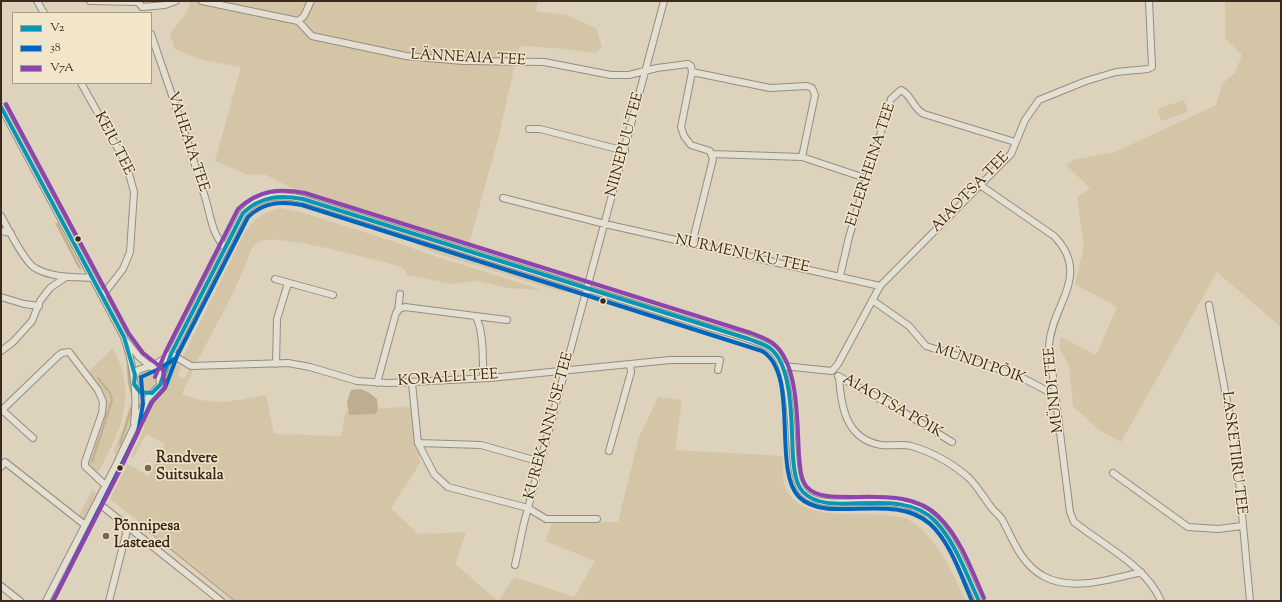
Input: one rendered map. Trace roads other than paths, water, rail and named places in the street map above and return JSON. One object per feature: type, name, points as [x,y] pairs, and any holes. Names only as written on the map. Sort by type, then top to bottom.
[{"type":"street","points":[[37,1],[43,12]]},
{"type":"street","points":[[90,1],[138,2],[143,10],[176,1]]},
{"type":"street","points":[[202,1],[298,21],[304,16],[311,1]]},
{"type":"street","name":"NIINEPUU TEE","points":[[587,288],[625,151],[664,1]]},
{"type":"street","name":"AIAOTSA TEE","points":[[832,371],[838,364],[880,286],[1010,154],[1032,108],[1039,100],[1086,81],[1116,72],[1148,69],[1152,66],[1149,1]]},
{"type":"street","name":"LÄNNEAIA TEE","points":[[298,21],[312,36],[406,56],[463,61],[544,62],[612,75],[630,75],[657,68],[688,64],[691,66],[692,72]]},
{"type":"street","name":"VAHEAIA TEE","points":[[152,37],[216,234],[219,242],[225,247]]},
{"type":"street","points":[[802,157],[815,95],[812,88],[807,86],[770,88],[692,72],[681,127],[687,141],[691,145],[704,149],[712,154],[802,157],[868,179]]},
{"type":"street","name":"KEIU TEE","points":[[82,84],[120,151],[131,178],[134,192],[130,252],[123,269],[102,296]]},
{"type":"street","name":"ELLERHEINA TEE","points":[[840,276],[849,237],[868,179],[891,99],[901,90],[906,94],[917,111],[1015,142]]},
{"type":"street","points":[[1,107],[124,337],[138,357],[159,374],[161,379]]},
{"type":"street","points":[[529,129],[540,129],[625,151]]},
{"type":"street","points":[[692,244],[713,159],[712,154]]},
{"type":"street","name":"MÜNDI TEE","points":[[980,185],[1054,236],[1062,244],[1072,274],[1050,334],[1055,395],[1068,505],[1071,518],[1141,572],[1151,583],[1161,601]]},
{"type":"street","points":[[46,601],[106,485],[134,423],[152,393],[160,385],[171,354],[238,221],[248,208],[268,196],[286,196],[303,199],[763,345],[774,352],[783,366],[786,378],[794,468],[799,485],[803,492],[819,501],[903,503],[920,509],[934,519],[943,530],[979,601]]},
{"type":"street","name":"NURMENUKU TEE","points":[[503,198],[605,224],[880,286]]},
{"type":"street","points":[[1,216],[27,260],[34,268],[66,277],[92,278]]},
{"type":"street","points":[[1,232],[11,233]]},
{"type":"street","points":[[1,351],[13,342],[32,321],[50,288],[66,277]]},
{"type":"street","points":[[275,279],[333,295]]},
{"type":"street","points":[[276,364],[277,319],[288,283]]},
{"type":"street","name":"KUREKANNUSE TEE","points":[[515,565],[528,508],[587,288]]},
{"type":"street","points":[[377,383],[398,311],[400,294]]},
{"type":"street","points":[[1,296],[24,304],[39,306]]},
{"type":"street","name":"MÜNDI PÕIK","points":[[872,300],[909,326],[926,346],[1017,375],[1055,395]]},
{"type":"street","name":"LASKETIIRU TEE","points":[[1209,305],[1230,412],[1239,481],[1250,601]]},
{"type":"street","points":[[398,311],[405,307],[507,320]]},
{"type":"street","points":[[475,316],[479,323],[481,336],[483,378]]},
{"type":"street","points":[[124,337],[135,375],[134,384],[136,388],[137,404],[134,423]]},
{"type":"street","points":[[33,438],[2,410],[58,356],[62,353],[69,352],[98,390],[102,398],[102,413],[85,462],[85,466],[106,485]]},
{"type":"street","points":[[135,375],[138,370],[150,367],[171,354]]},
{"type":"street","name":"KORALLI TEE","points":[[171,354],[191,366],[276,364],[303,365],[357,381],[377,383],[412,383],[483,378],[670,360],[720,360],[718,370]]},
{"type":"street","points":[[610,451],[632,372],[630,364]]},
{"type":"street","points":[[783,366],[832,371]]},
{"type":"street","name":"AIAOTSA PÕIK","points":[[832,371],[839,377],[900,410],[952,442]]},
{"type":"street","points":[[839,377],[844,411],[847,421],[854,432],[872,442],[910,446],[932,454],[969,479],[992,509],[1002,519],[1013,544],[1025,561],[1043,576],[1064,583],[1086,583],[1141,572]]},
{"type":"street","points":[[412,383],[418,443],[434,474],[448,487],[528,508],[546,519],[597,519]]},
{"type":"street","points":[[136,388],[140,392],[152,393]]},
{"type":"street","points":[[418,443],[481,445],[541,462]]},
{"type":"street","points":[[1,467],[5,462],[85,525]]},
{"type":"street","points":[[1113,473],[1188,528],[1218,529],[1242,526]]},
{"type":"street","points":[[97,502],[221,601]]},
{"type":"street","points":[[109,601],[128,526]]},
{"type":"street","points":[[1,586],[20,601]]},
{"type":"street","points":[[973,601],[976,593]]},
{"type":"waterway","points":[[234,240],[242,226],[258,208],[266,204],[276,202],[299,206],[368,227]]},
{"type":"waterway","points":[[57,224],[79,267]]},
{"type":"waterway","points":[[374,229],[575,292]]},
{"type":"waterway","points":[[224,261],[231,246]]},
{"type":"waterway","points":[[200,284],[219,248]]},
{"type":"waterway","points":[[621,305],[732,341]]},
{"type":"waterway","points":[[737,343],[762,351],[775,362]]},
{"type":"waterway","points":[[128,366],[129,383],[132,395]]},
{"type":"waterway","points":[[779,367],[782,398]]},
{"type":"waterway","points":[[92,462],[112,400],[110,393],[98,378]]},
{"type":"waterway","points":[[120,444],[131,409]]},
{"type":"waterway","points":[[140,524],[235,601]]},
{"type":"place","name":"Randvere Suitsukala","points":[[148,468]]},
{"type":"place","name":"Põnnipesa Lasteaed","points":[[106,536]]}]
